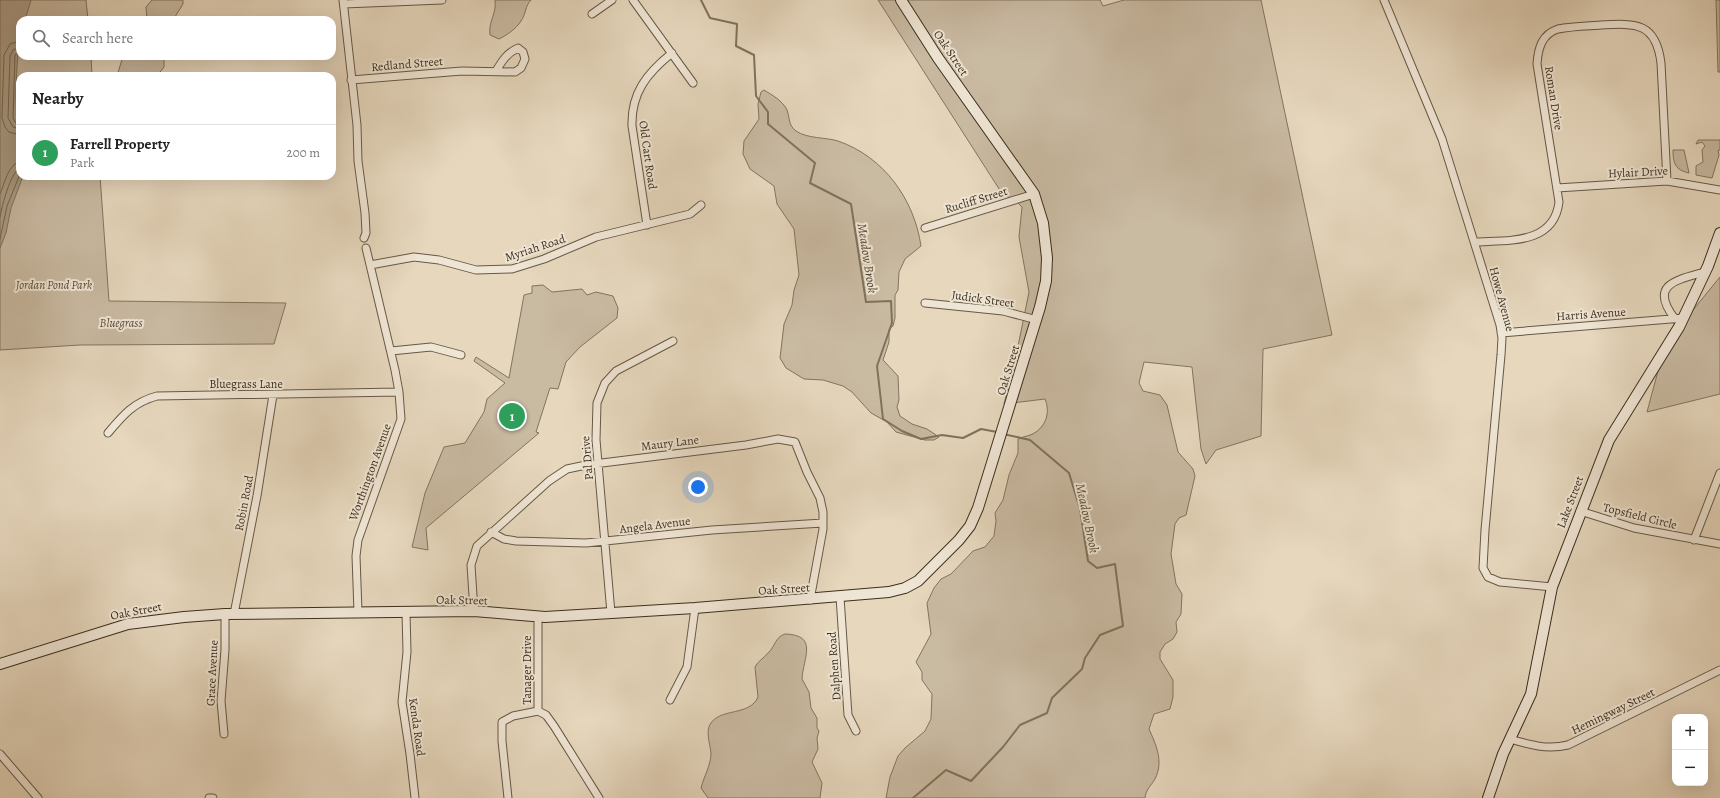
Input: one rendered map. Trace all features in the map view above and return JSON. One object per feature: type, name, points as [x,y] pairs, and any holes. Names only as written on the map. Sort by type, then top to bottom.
[{"type":"street","points":[[364,238],[366,233],[365,213],[358,161],[357,124],[351,80],[344,2],[442,0]]},
{"type":"street","points":[[592,14],[612,0]]},
{"type":"street","points":[[633,0],[693,83]]},
{"type":"street","name":"Oak Street","points":[[0,664],[128,624],[229,614],[474,612],[538,617],[611,614],[810,600],[888,592],[905,588],[918,581],[943,558],[959,540],[970,526],[978,508],[1037,320],[1046,281],[1047,258],[1043,222],[1034,194],[938,58],[901,0]]},
{"type":"street","name":"Howe Avenue","points":[[1384,0],[1442,139],[1475,242],[1501,333],[1501,355],[1485,530],[1483,568],[1488,577],[1500,582],[1552,587]]},
{"type":"street","name":"Roman Drive","points":[[1475,242],[1530,237],[1542,232],[1552,223],[1557,213],[1559,202],[1538,71],[1540,44],[1546,35],[1555,30],[1571,27],[1633,25],[1644,28],[1653,36],[1658,45],[1661,63],[1666,181]]},
{"type":"street","name":"Old Cart Road","points":[[647,225],[632,126],[632,112],[636,96],[642,82],[656,66],[672,53]]},
{"type":"street","name":"Redland Street","points":[[351,80],[464,71],[496,71]]},
{"type":"street","name":"Hylair Drive","points":[[1557,188],[1666,181],[1720,190]]},
{"type":"street","name":"Rucliff Street","points":[[925,228],[1034,194]]},
{"type":"street","name":"Myriah Road","points":[[370,265],[414,257],[439,260],[476,270],[512,269],[544,259],[596,237],[690,214],[701,205]]},
{"type":"street","name":"Lake Street","points":[[1488,798],[1510,739],[1531,694],[1552,587],[1580,511],[1609,440],[1705,272],[1720,233]]},
{"type":"street","name":"Worthington Avenue","points":[[358,612],[357,547],[365,518],[399,427],[401,411],[391,351],[366,248]]},
{"type":"street","points":[[1679,318],[1664,296],[1666,289],[1669,284],[1677,280],[1705,272]]},
{"type":"street","name":"Judick Street","points":[[925,303],[991,309],[1037,320]]},
{"type":"street","name":"Harris Avenue","points":[[1501,333],[1679,318]]},
{"type":"street","name":"Pal Drive","points":[[611,614],[596,412],[599,396],[605,383],[624,366],[673,341]]},
{"type":"street","points":[[391,351],[431,346],[461,355]]},
{"type":"street","name":"Bluegrass Lane","points":[[108,433],[129,409],[141,401],[157,396],[399,392]]},
{"type":"street","name":"Robin Road","points":[[229,614],[257,496],[273,395]]},
{"type":"street","name":"Maury Lane","points":[[474,612],[472,558],[477,546],[491,532],[563,471],[571,467],[745,445],[778,439],[789,440],[797,445],[804,467],[820,498],[823,523],[810,600]]},
{"type":"street","points":[[1694,540],[1720,473]]},
{"type":"street","name":"Topsfield Circle","points":[[1580,511],[1634,528],[1720,544]]},
{"type":"street","name":"Angela Avenue","points":[[491,532],[504,539],[516,541],[577,543],[605,542],[712,530],[823,523]]},
{"type":"street","name":"Dalphen Road","points":[[840,597],[848,715],[856,731]]},
{"type":"street","points":[[670,700],[687,667],[695,608]]},
{"type":"street","name":"Kenda Road","points":[[406,612],[407,652],[402,702],[415,798]]},
{"type":"street","name":"Grace Avenue","points":[[224,734],[221,700],[229,614]]},
{"type":"street","name":"Tanager Drive","points":[[538,617],[538,711],[546,715],[554,726],[599,798]]},
{"type":"street","name":"Hemingway Street","points":[[1510,739],[1539,747],[1559,747],[1568,745],[1720,670]]},
{"type":"street","points":[[508,798],[502,741],[502,722],[513,716],[538,711]]},
{"type":"street","points":[[0,754],[38,798]]},
{"type":"street","points":[[209,798],[214,798]]},
{"type":"green space","name":"Jordan Pond Park","points":[[0,0],[86,0],[88,16],[16,16],[16,60],[91,60],[92,72],[16,72],[16,180],[100,180],[109,301],[286,303],[274,344],[80,345],[0,350]]},
{"type":"green space","points":[[152,0],[183,0],[183,4],[176,16],[147,16],[146,7]]},
{"type":"green space","points":[[495,0],[531,0],[517,27],[499,39],[490,35],[490,26],[495,9]]},
{"type":"green space","points":[[878,0],[1100,0],[1103,6],[1124,0],[1261,0],[1332,335],[1263,349],[1261,436],[1216,450],[1206,464],[1201,449],[1192,367],[1144,362],[1139,383],[1143,391],[1160,395],[1167,405],[1178,452],[1193,469],[1195,476],[1186,515],[1179,518],[1175,524],[1171,554],[1176,584],[1182,594],[1181,614],[1176,622],[1177,632],[1173,639],[1165,644],[1160,652],[1160,659],[1173,680],[1173,697],[1170,709],[1154,714],[1149,729],[1158,753],[1159,766],[1155,779],[1145,798],[886,798],[890,777],[898,756],[925,731],[931,719],[932,694],[922,680],[922,672],[916,662],[931,634],[927,603],[934,588],[941,579],[951,574],[973,551],[985,547],[994,536],[996,521],[995,513],[1003,500],[1009,475],[1018,453],[1018,439],[1032,434],[1040,429],[1045,421],[1047,408],[1045,399],[1004,404],[1014,366],[1029,292],[1019,237],[1022,207],[1015,200],[1003,195]]},
{"type":"green space","points":[[1716,0],[1720,0],[1720,72],[1718,72]]},
{"type":"green space","points":[[122,60],[164,60],[164,67],[160,72],[118,72]]},
{"type":"green space","points":[[764,90],[777,98],[783,104],[787,110],[790,124],[796,131],[811,137],[838,141],[854,148],[883,169],[904,196],[912,212],[921,246],[905,259],[899,272],[898,290],[895,295],[895,318],[893,326],[889,329],[889,342],[883,360],[898,376],[899,400],[897,407],[900,416],[912,424],[927,429],[939,437],[934,440],[925,440],[896,432],[887,422],[871,413],[852,392],[843,386],[823,380],[804,379],[786,368],[780,358],[784,324],[792,305],[794,290],[799,275],[794,229],[777,204],[774,186],[750,169],[743,154],[744,141],[759,119],[758,104],[761,92]]},
{"type":"green space","points":[[1698,140],[1720,140],[1720,150],[1718,150],[1719,155],[1712,178],[1696,175],[1696,166],[1703,162],[1702,150],[1705,146],[1702,142],[1696,144]]},
{"type":"green space","points":[[1673,150],[1684,150],[1689,173],[1678,168],[1674,162]]},
{"type":"green space","points":[[1720,277],[1720,394],[1647,412],[1658,371],[1693,310]]},
{"type":"green space","points":[[543,285],[552,292],[582,289],[587,295],[596,292],[613,296],[618,308],[617,318],[580,347],[566,362],[558,389],[550,388],[536,432],[539,433],[426,528],[428,550],[412,547],[425,493],[444,447],[465,443],[484,412],[487,399],[505,383],[474,361],[476,357],[509,378],[524,295],[532,293],[532,286]]},
{"type":"green space","points":[[785,634],[796,635],[802,638],[806,643],[807,649],[802,679],[809,692],[811,708],[817,718],[817,728],[819,731],[817,738],[818,749],[812,762],[822,783],[820,798],[708,798],[701,788],[711,757],[708,733],[709,726],[721,715],[742,710],[754,703],[758,697],[755,667],[770,651],[779,637]]},
{"type":"water","points":[[0,0],[31,0],[26,16],[16,16],[16,60],[18,60],[16,72],[16,180],[22,180],[11,208],[6,233],[0,248]]},
{"type":"waterway","name":"Meadow Brook","points":[[701,0],[710,18],[737,24],[736,46],[754,55],[756,96],[768,112],[768,124],[815,163],[810,183],[851,204],[866,302],[891,301],[892,323],[877,366],[883,419],[902,431],[921,439],[942,435],[963,438],[981,429],[997,432]]},
{"type":"waterway","name":"Meadow Brook","points":[[913,798],[946,770],[971,781],[1003,747],[1020,725],[1047,713],[1052,698],[1082,669],[1085,658],[1100,635],[1123,626],[1115,564],[1097,568],[1088,561],[1080,509],[1069,473],[1030,440],[1003,434]]},
{"type":"place","name":"Farrell Property","points":[[512,416]]},
{"type":"park label","name":"Bluegrass","points":[[121,323]]}]
